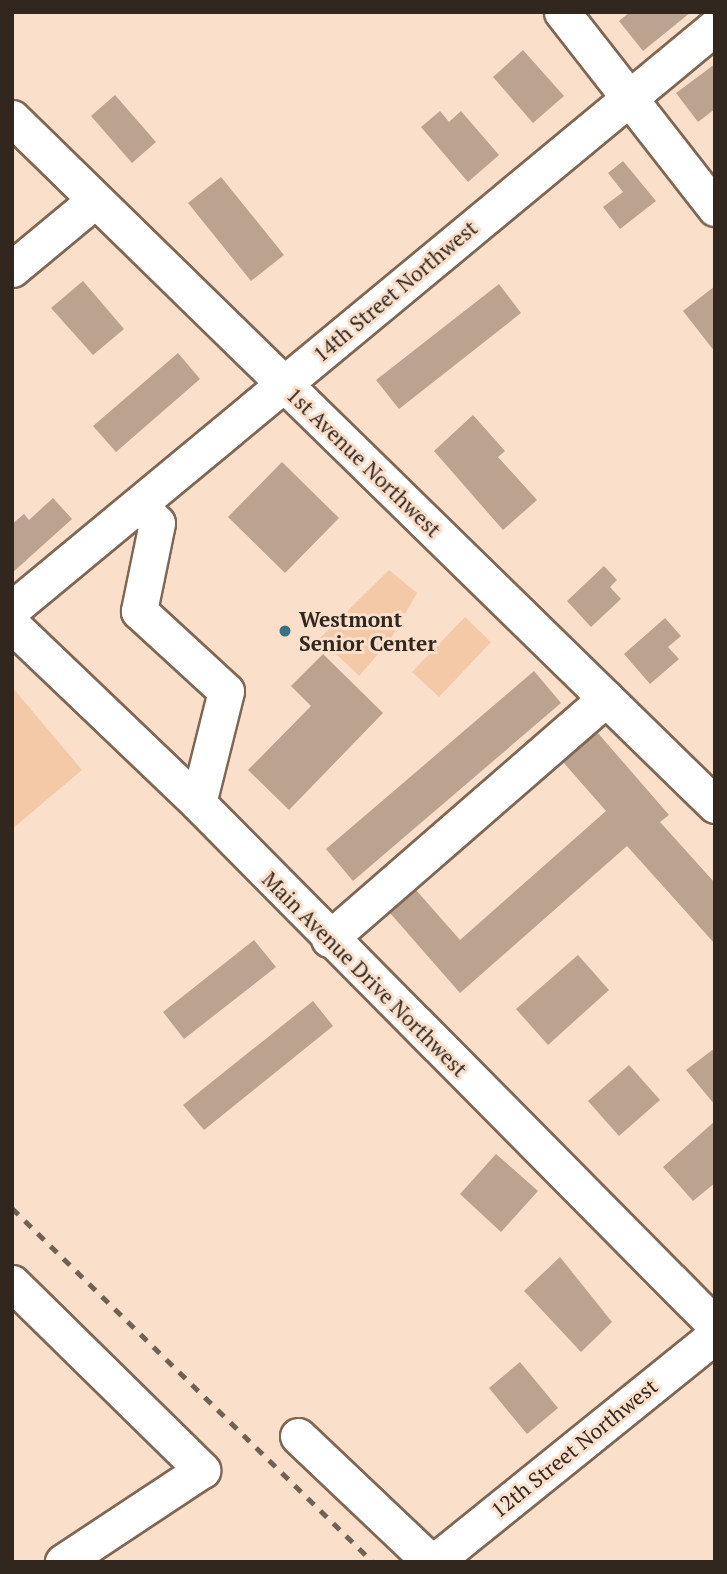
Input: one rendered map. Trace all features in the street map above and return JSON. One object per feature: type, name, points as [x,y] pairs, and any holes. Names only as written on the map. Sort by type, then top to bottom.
[{"type":"street","points":[[562,12],[715,208]]},
{"type":"street","name":"14th Street Northwest","points":[[12,609],[715,27]]},
{"type":"street","name":"1st Avenue Northwest","points":[[12,118],[715,805]]},
{"type":"street","points":[[12,270],[94,200]]},
{"type":"street","points":[[139,505],[157,523],[139,611],[226,691],[198,803]]},
{"type":"street","name":"Main Avenue Drive Northwest","points":[[12,625],[198,803],[328,939],[715,1325]]},
{"type":"street","points":[[328,939],[606,698]]},
{"type":"street","points":[[12,1283],[202,1470],[63,1562]]},
{"type":"street","name":"12th Street Northwest","points":[[433,1562],[715,1335]]},
{"type":"street","points":[[298,1436],[433,1562]]},
{"type":"shaded area","points":[[389,570],[417,593],[390,640],[359,676],[320,638]]},
{"type":"shaded area","points":[[465,617],[491,642],[439,697],[412,672]]},
{"type":"shaded area","points":[[12,687],[82,770],[12,829]]},
{"type":"building","points":[[630,12],[691,12],[643,51],[619,21]]},
{"type":"building","points":[[523,50],[564,96],[533,123],[493,77]]},
{"type":"building","points":[[715,64],[715,109],[698,122],[676,93]]},
{"type":"building","points":[[115,95],[156,142],[132,163],[91,116]]},
{"type":"building","points":[[440,111],[449,122],[461,111],[499,155],[468,182],[421,127]]},
{"type":"building","points":[[623,161],[656,201],[620,229],[603,207],[623,192],[608,173]]},
{"type":"building","points":[[221,177],[284,255],[251,281],[188,203]]},
{"type":"building","points":[[83,281],[124,329],[93,355],[51,308]]},
{"type":"building","points":[[499,284],[521,313],[399,409],[376,380]]},
{"type":"building","points":[[715,286],[715,352],[683,311]]},
{"type":"building","points":[[178,353],[200,379],[116,452],[93,426]]},
{"type":"building","points":[[473,415],[505,451],[498,457],[537,500],[503,530],[434,451]]},
{"type":"building","points":[[282,462],[339,518],[285,573],[228,517]]},
{"type":"building","points":[[53,498],[72,519],[12,573],[12,524],[24,514],[29,520]]},
{"type":"building","points":[[604,566],[617,580],[610,587],[621,599],[591,627],[567,601]]},
{"type":"building","points":[[665,618],[681,636],[668,647],[679,659],[650,684],[624,654]]},
{"type":"building","points":[[323,654],[383,713],[289,810],[248,770],[311,706],[291,686]]},
{"type":"building","points":[[534,671],[561,703],[353,881],[326,849]]},
{"type":"building","points":[[597,732],[669,815],[660,822],[715,883],[715,944],[627,846],[460,993],[390,913],[416,890],[460,940],[606,811],[563,762]]},
{"type":"building","points":[[254,940],[276,967],[184,1039],[163,1012]]},
{"type":"building","points":[[578,955],[609,990],[548,1045],[516,1009]]},
{"type":"building","points":[[313,1001],[333,1026],[204,1130],[183,1105]]},
{"type":"building","points":[[715,1048],[715,1105],[686,1070]]},
{"type":"building","points":[[629,1065],[660,1100],[619,1136],[588,1101]]},
{"type":"building","points":[[715,1121],[715,1183],[693,1201],[663,1167]]},
{"type":"building","points":[[496,1154],[538,1191],[501,1232],[460,1194]]},
{"type":"building","points":[[560,1257],[612,1322],[581,1352],[524,1291]]},
{"type":"building","points":[[520,1362],[558,1408],[527,1434],[489,1388]]},
{"type":"railway","points":[[12,1208],[373,1562]]},
{"type":"place","name":"Westmont Senior Center","points":[[285,631]]}]
